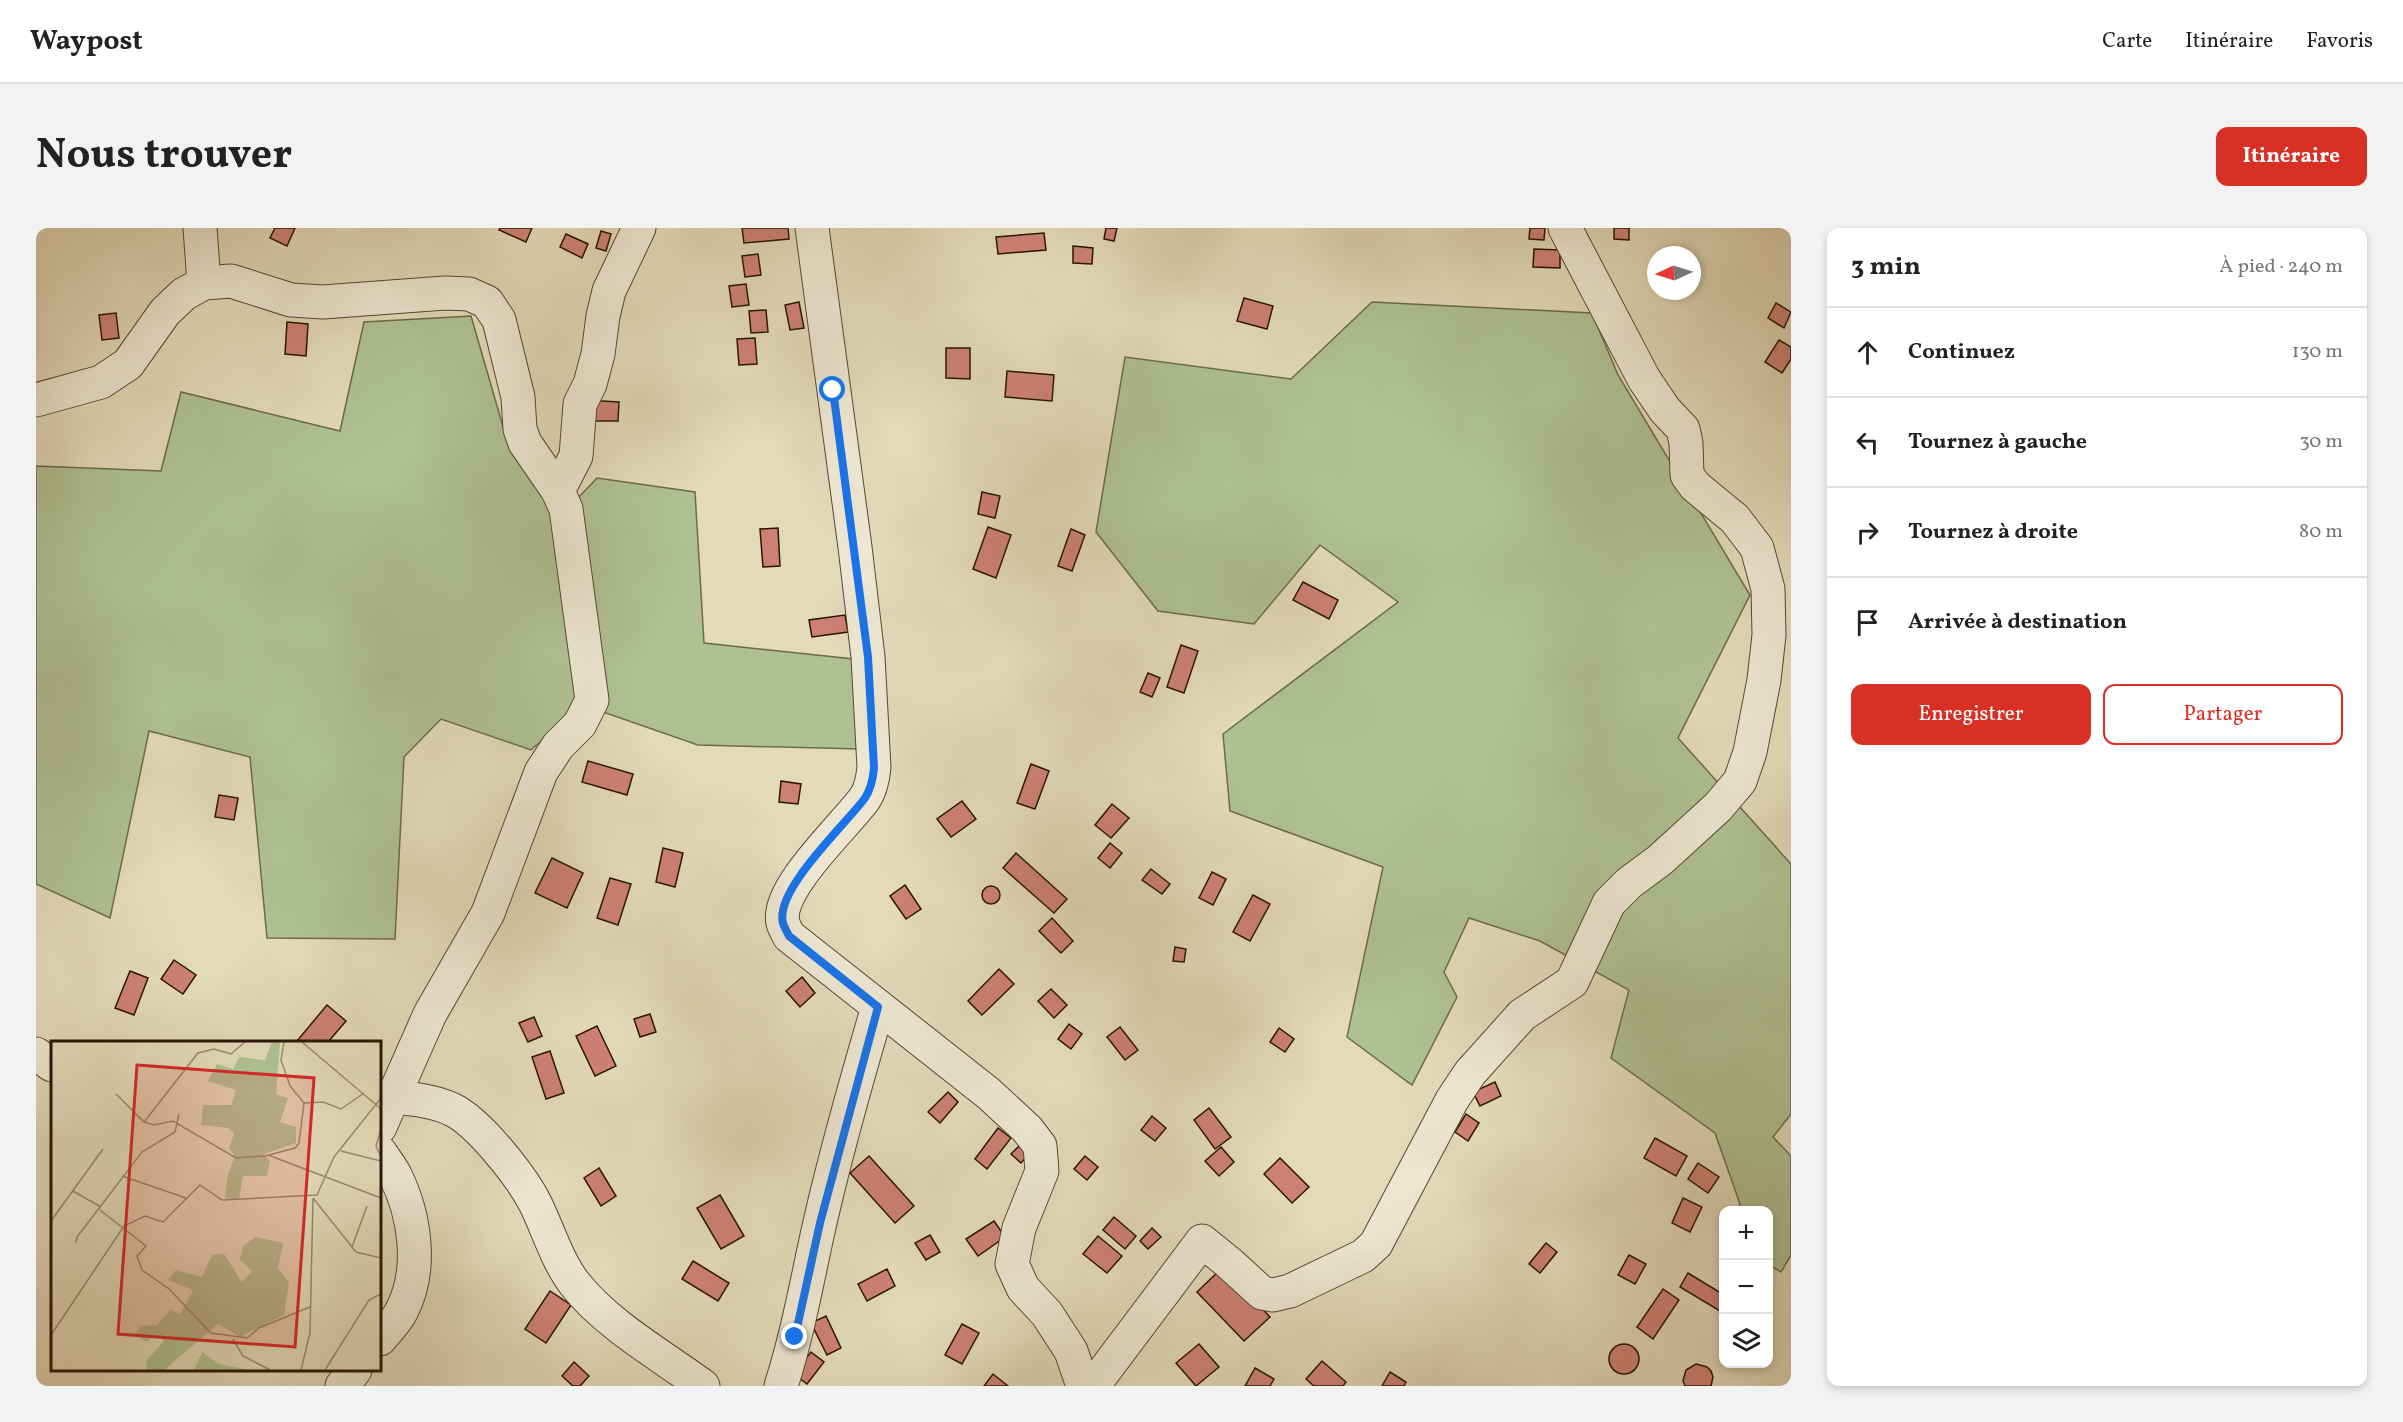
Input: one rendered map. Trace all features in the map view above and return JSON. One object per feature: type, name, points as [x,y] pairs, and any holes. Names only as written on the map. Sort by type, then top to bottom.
[{"type":"street","points":[[200,228],[204,283]]},
{"type":"street","points":[[558,491],[576,456],[580,404],[590,384],[598,354],[609,291],[639,228]]},
{"type":"street","points":[[812,228],[868,657],[874,768],[872,784],[865,798],[814,855],[795,885],[784,907],[782,922],[789,936],[988,1093],[1027,1129],[1040,1146],[1042,1171],[1019,1228],[1012,1264],[1023,1288],[1047,1314],[1071,1351],[1083,1386]]},
{"type":"street","points":[[1093,1386],[1202,1241],[1262,1293],[1273,1295],[1290,1291],[1363,1256],[1376,1244],[1452,1100],[1470,1074],[1522,1015],[1572,982],[1609,903],[1718,807],[1740,781],[1752,741],[1764,680],[1780,628],[1757,548],[1735,519],[1695,486],[1687,475],[1683,429],[1665,410],[1644,379],[1565,228]]},
{"type":"street","points":[[36,400],[101,382],[128,364],[165,312],[184,294],[204,283],[231,281],[291,300],[351,301],[446,293],[469,294],[487,302],[499,320],[518,397],[520,429],[534,456],[558,491],[566,509],[592,700],[580,724],[558,746],[541,772],[488,913],[430,1014],[384,1107]]},
{"type":"street","points":[[781,1386],[799,1322],[841,1138],[878,1007]]},
{"type":"street","points":[[36,1054],[51,1064]]},
{"type":"street","points":[[384,1107],[435,1103],[453,1109],[472,1124],[515,1170],[534,1202],[574,1283],[597,1309],[703,1386]]},
{"type":"street","points":[[381,1153],[395,1174],[405,1199],[415,1248],[409,1293],[390,1305],[381,1336]]},
{"type":"street","points":[[342,1386],[355,1371]]},
{"type":"green space","points":[[1372,302],[1592,313],[1618,375],[1750,595],[1678,738],[1791,864],[1791,1114],[1773,1137],[1791,1156],[1791,1255],[1781,1272],[1773,1267],[1773,1206],[1739,1206],[1715,1133],[1611,1058],[1629,990],[1540,941],[1469,918],[1444,972],[1457,997],[1412,1085],[1347,1037],[1383,867],[1230,811],[1223,734],[1398,602],[1320,545],[1254,624],[1158,611],[1096,532],[1125,357],[1291,379]]},
{"type":"green space","points":[[471,316],[506,437],[557,520],[597,478],[695,492],[704,643],[863,660],[860,749],[698,745],[583,705],[531,750],[441,719],[404,757],[395,939],[267,938],[250,757],[149,731],[110,918],[36,884],[36,466],[161,471],[181,392],[340,431],[364,322]]},
{"type":"building","points":[[275,228],[295,228],[287,246],[270,238]]},
{"type":"building","points":[[500,228],[532,228],[526,242],[499,230]]},
{"type":"building","points":[[742,228],[788,228],[789,239],[744,243]]},
{"type":"building","points":[[1106,228],[1117,228],[1114,241],[1104,239]]},
{"type":"building","points":[[1530,228],[1545,228],[1544,240],[1529,239]]},
{"type":"building","points":[[1614,228],[1629,228],[1629,240],[1614,239]]},
{"type":"building","points":[[601,231],[611,234],[606,251],[596,248]]},
{"type":"building","points":[[1044,233],[1046,250],[998,254],[996,237]]},
{"type":"building","points":[[566,234],[588,244],[582,258],[560,247]]},
{"type":"building","points":[[1073,246],[1093,248],[1092,264],[1073,263]]},
{"type":"building","points":[[1534,249],[1560,250],[1560,268],[1533,267]]},
{"type":"building","points":[[758,254],[761,275],[745,277],[742,256]]},
{"type":"building","points":[[746,284],[749,305],[732,307],[729,286]]},
{"type":"building","points":[[1244,298],[1273,306],[1267,329],[1237,321]]},
{"type":"building","points":[[799,302],[804,328],[790,330],[785,305]]},
{"type":"building","points":[[1776,303],[1791,312],[1784,328],[1768,318]]},
{"type":"building","points":[[766,310],[768,332],[751,333],[749,311]]},
{"type":"building","points":[[116,313],[119,338],[102,340],[99,315]]},
{"type":"building","points":[[287,322],[308,324],[306,356],[285,354]]},
{"type":"building","points":[[755,338],[757,364],[739,365],[737,339]]},
{"type":"building","points":[[1779,340],[1791,347],[1791,359],[1782,373],[1765,362]]},
{"type":"building","points":[[946,348],[970,348],[970,379],[946,378]]},
{"type":"building","points":[[1007,371],[1054,375],[1052,401],[1005,397]]},
{"type":"building","points":[[585,400],[619,402],[618,421],[584,421]]},
{"type":"building","points":[[982,492],[1000,496],[995,518],[978,514]]},
{"type":"building","points":[[988,527],[1011,535],[996,578],[973,569]]},
{"type":"building","points":[[778,528],[780,566],[763,567],[760,529]]},
{"type":"building","points":[[1071,529],[1085,535],[1072,571],[1058,566]]},
{"type":"building","points":[[1303,582],[1338,600],[1329,619],[1293,600]]},
{"type":"building","points":[[845,615],[848,632],[812,637],[809,620]]},
{"type":"building","points":[[1181,645],[1198,651],[1184,693],[1167,687]]},
{"type":"building","points":[[1148,673],[1160,678],[1152,697],[1140,692]]},
{"type":"building","points":[[588,761],[633,774],[627,795],[582,782]]},
{"type":"building","points":[[1031,764],[1049,771],[1035,809],[1017,803]]},
{"type":"building","points":[[781,781],[801,784],[798,804],[779,802]]},
{"type":"building","points":[[219,795],[238,798],[234,820],[215,817]]},
{"type":"building","points":[[962,801],[976,819],[951,837],[937,819]]},
{"type":"building","points":[[1112,804],[1129,818],[1111,838],[1095,825]]},
{"type":"building","points":[[1110,843],[1122,853],[1110,868],[1098,858]]},
{"type":"building","points":[[663,848],[683,853],[675,887],[656,882]]},
{"type":"building","points":[[1016,853],[1067,899],[1054,913],[1003,868]]},
{"type":"building","points":[[552,858],[583,873],[567,908],[535,893]]},
{"type":"building","points":[[1151,869],[1170,884],[1162,894],[1142,880]]},
{"type":"building","points":[[1212,872],[1226,879],[1213,905],[1199,898]]},
{"type":"building","points":[[610,878],[631,884],[618,925],[597,918]]},
{"type":"building","points":[[905,885],[921,909],[906,919],[890,896]]},
{"type":"building","points":[[987,886],[995,886],[1000,891],[998,902],[987,904],[982,899],[982,891]]},
{"type":"building","points":[[1253,895],[1270,904],[1250,941],[1233,932]]},
{"type":"building","points":[[1052,918],[1073,941],[1061,953],[1039,931]]},
{"type":"building","points":[[1175,947],[1186,949],[1184,962],[1173,961]]},
{"type":"building","points":[[174,960],[196,975],[183,994],[161,979]]},
{"type":"building","points":[[999,969],[1014,984],[982,1015],[968,1001]]},
{"type":"building","points":[[130,971],[148,978],[134,1015],[115,1008]]},
{"type":"building","points":[[802,977],[815,993],[800,1007],[786,991]]},
{"type":"building","points":[[1051,989],[1067,1005],[1054,1018],[1038,1001]]},
{"type":"building","points":[[327,1005],[346,1021],[329,1041],[297,1041]]},
{"type":"building","points":[[650,1014],[656,1032],[640,1037],[634,1019]]},
{"type":"building","points":[[534,1017],[542,1036],[528,1042],[519,1023]]},
{"type":"building","points":[[1069,1024],[1082,1034],[1071,1049],[1058,1039]]},
{"type":"building","points":[[597,1026],[616,1066],[595,1076],[576,1036]]},
{"type":"building","points":[[1120,1027],[1138,1050],[1125,1060],[1107,1037]]},
{"type":"building","points":[[1279,1028],[1294,1039],[1285,1052],[1270,1042]]},
{"type":"building","points":[[550,1051],[564,1093],[546,1099],[532,1057]]},
{"type":"building","points":[[1495,1082],[1501,1096],[1480,1106],[1473,1092]]},
{"type":"building","points":[[948,1092],[958,1102],[940,1123],[928,1112]]},
{"type":"building","points":[[1209,1108],[1231,1137],[1215,1149],[1194,1120]]},
{"type":"building","points":[[1466,1114],[1479,1123],[1468,1141],[1455,1132]]},
{"type":"building","points":[[1152,1116],[1166,1128],[1155,1141],[1141,1130]]},
{"type":"building","points":[[998,1128],[1011,1138],[987,1169],[975,1159]]},
{"type":"building","points":[[1655,1138],[1687,1156],[1676,1176],[1644,1158]]},
{"type":"building","points":[[1020,1145],[1029,1154],[1021,1163],[1011,1154]]},
{"type":"building","points":[[1221,1147],[1234,1162],[1219,1176],[1205,1161]]},
{"type":"building","points":[[869,1156],[914,1206],[895,1223],[850,1173]]},
{"type":"building","points":[[1085,1156],[1098,1167],[1087,1180],[1074,1169]]},
{"type":"building","points":[[1280,1158],[1309,1187],[1292,1203],[1264,1174]]},
{"type":"building","points":[[1698,1163],[1719,1177],[1708,1193],[1688,1179]]},
{"type":"building","points":[[599,1168],[616,1196],[601,1206],[584,1178]]},
{"type":"building","points":[[720,1195],[744,1236],[721,1249],[697,1208]]},
{"type":"building","points":[[1683,1198],[1702,1207],[1690,1232],[1672,1223]]},
{"type":"building","points":[[1114,1217],[1136,1236],[1125,1249],[1103,1230]]},
{"type":"building","points":[[994,1221],[1005,1237],[978,1256],[966,1239]]},
{"type":"building","points":[[1152,1228],[1161,1237],[1148,1249],[1140,1241]]},
{"type":"building","points":[[930,1235],[940,1252],[926,1260],[915,1243]]},
{"type":"building","points":[[1098,1236],[1122,1256],[1107,1273],[1083,1254]]},
{"type":"building","points":[[1546,1243],[1557,1252],[1540,1273],[1529,1264]]},
{"type":"building","points":[[1629,1255],[1646,1264],[1635,1284],[1618,1275]]},
{"type":"building","points":[[693,1261],[729,1283],[718,1301],[682,1279]]},
{"type":"building","points":[[1223,1267],[1270,1317],[1244,1341],[1197,1292]]},
{"type":"building","points":[[887,1269],[895,1286],[867,1301],[858,1284]]},
{"type":"building","points":[[1688,1273],[1719,1292],[1719,1310],[1680,1287]]},
{"type":"building","points":[[1663,1289],[1679,1300],[1653,1339],[1637,1327]]},
{"type":"building","points":[[550,1291],[571,1305],[546,1343],[525,1329]]},
{"type":"building","points":[[826,1316],[841,1348],[827,1355],[811,1323]]},
{"type":"building","points":[[962,1324],[979,1333],[962,1364],[945,1355]]},
{"type":"building","points":[[1199,1344],[1219,1367],[1196,1386],[1176,1363]]},
{"type":"building","points":[[1624,1344],[1635,1348],[1639,1359],[1635,1370],[1624,1374],[1613,1370],[1609,1359],[1613,1348]]},
{"type":"building","points":[[811,1352],[824,1362],[807,1384],[794,1374]]},
{"type":"building","points":[[1322,1361],[1346,1382],[1343,1386],[1314,1386],[1306,1379]]},
{"type":"building","points":[[574,1362],[589,1376],[580,1386],[573,1386],[562,1376]]},
{"type":"building","points":[[1696,1364],[1707,1367],[1711,1371],[1713,1377],[1711,1386],[1685,1386],[1683,1381],[1686,1370]]},
{"type":"building","points":[[1255,1368],[1274,1379],[1270,1386],[1245,1386]]},
{"type":"building","points":[[1390,1372],[1406,1382],[1404,1386],[1382,1386]]},
{"type":"building","points":[[993,1374],[1008,1386],[984,1386]]},
{"type":"route","points":[[795,1337],[841,1138],[878,1007],[789,936],[782,922],[784,907],[795,885],[814,855],[865,798],[872,784],[874,768],[868,657],[833,390]]}]
